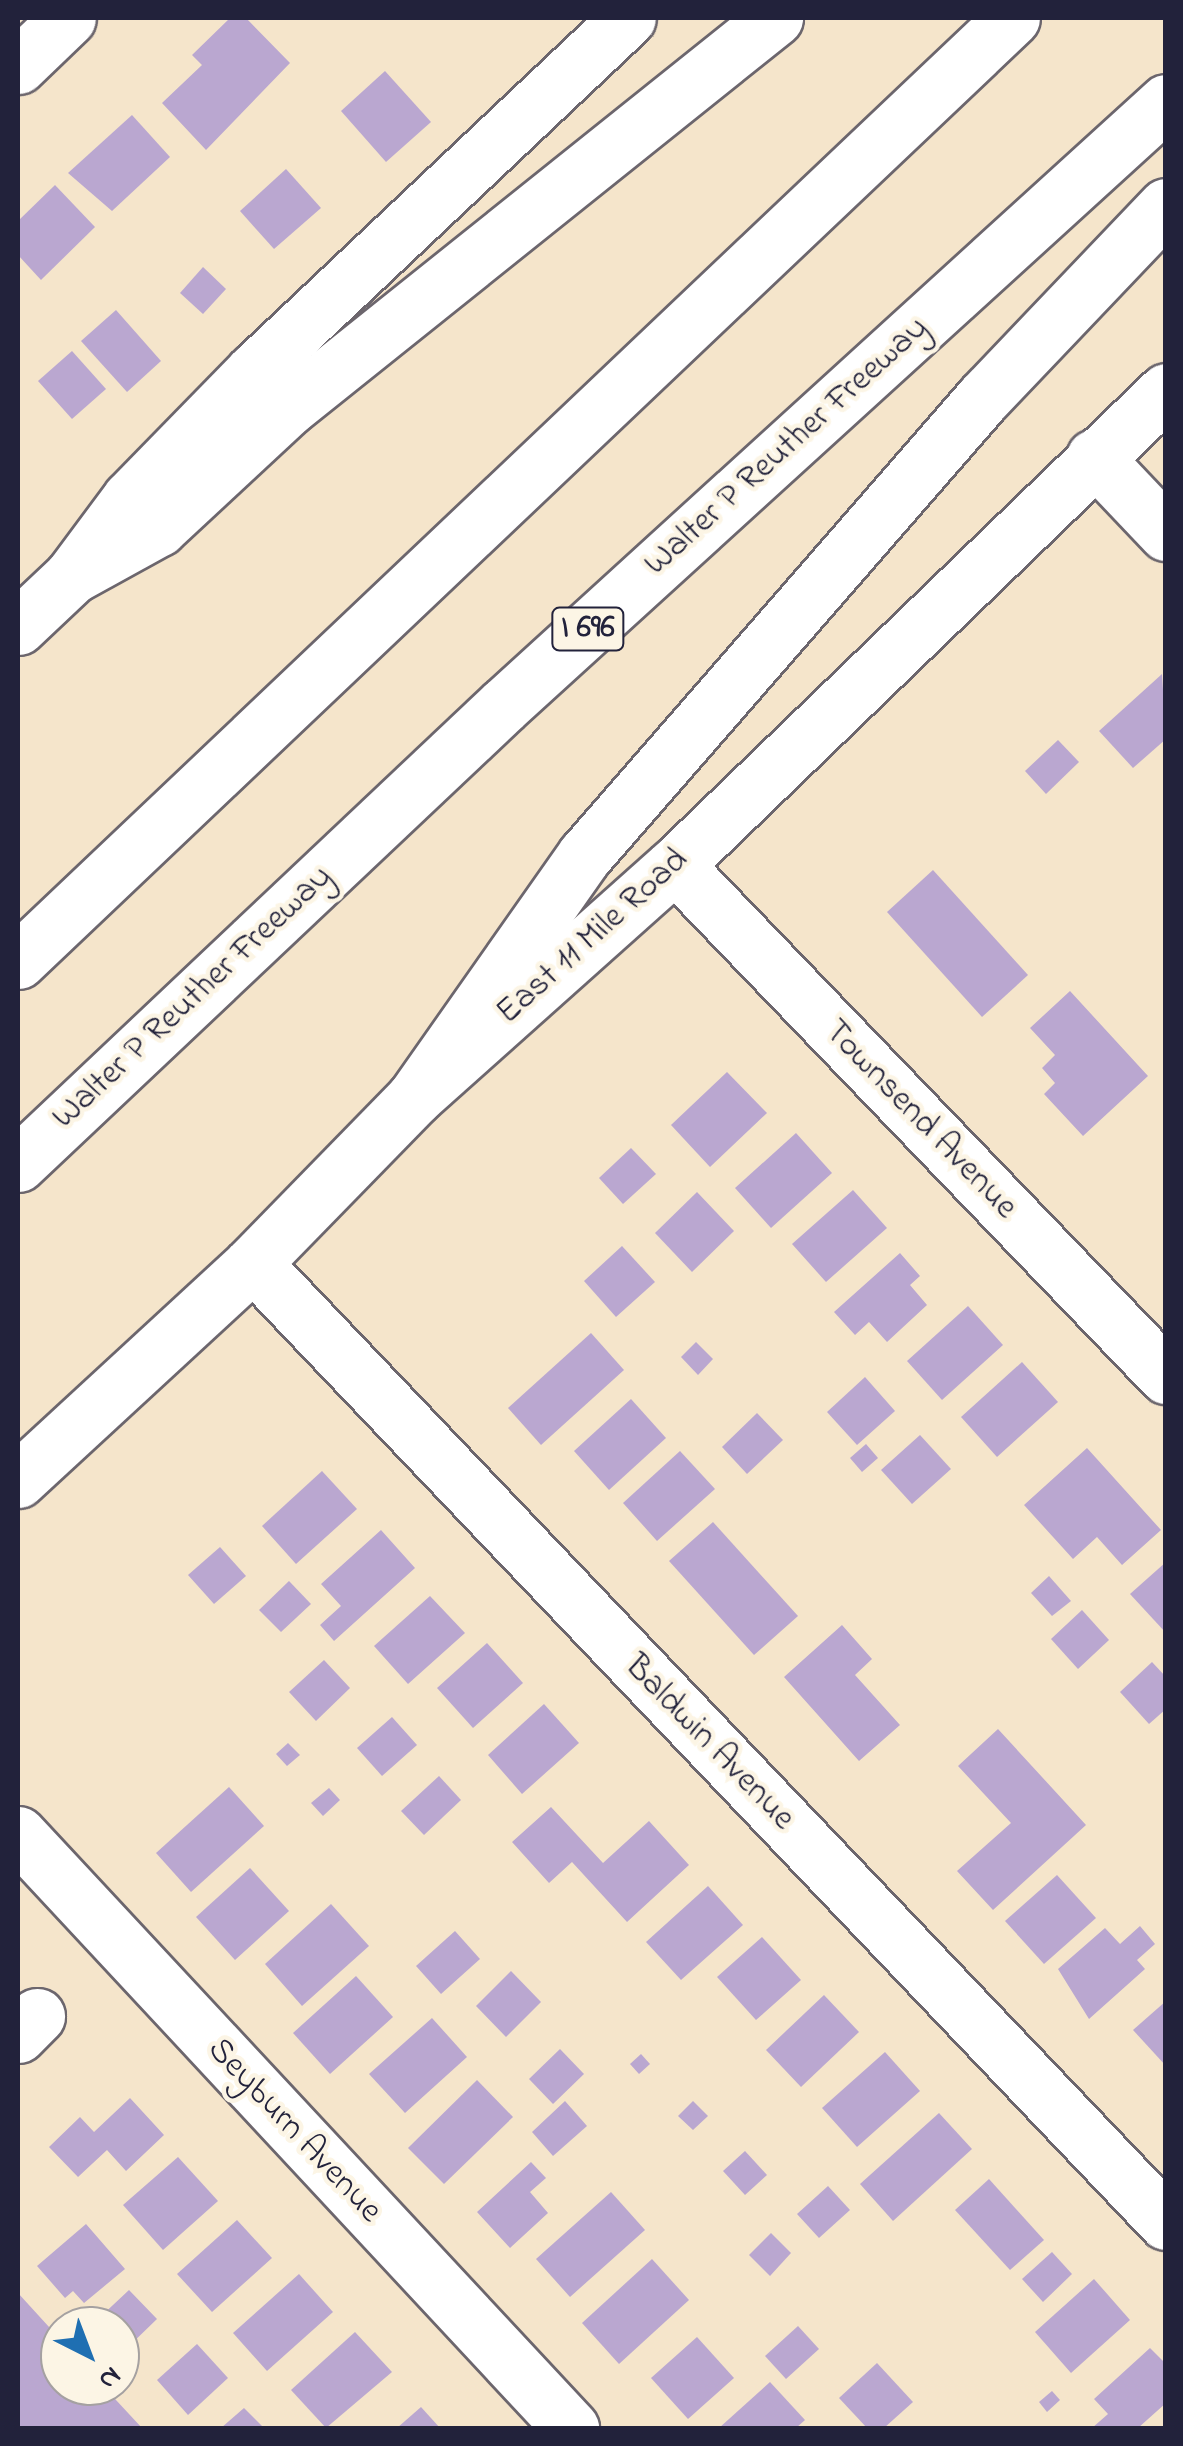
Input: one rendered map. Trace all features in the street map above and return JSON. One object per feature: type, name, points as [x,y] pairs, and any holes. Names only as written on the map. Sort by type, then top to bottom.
[{"type":"main road","points":[[18,66],[68,18]]},
{"type":"main road","points":[[18,628],[72,576],[130,498],[254,371],[628,18]]},
{"type":"main road","points":[[72,576],[158,528],[288,408],[776,18]]},
{"type":"main road","points":[[18,961],[1012,18]]},
{"type":"main road","name":"Walter P Reuther Freeway","points":[[18,1164],[503,706],[1166,102]]},
{"type":"main road","points":[[414,1098],[585,855],[983,398],[1166,206]]},
{"type":"main road","name":"East 11 Mile Road","points":[[18,1480],[44,1430],[253,1263],[414,1098],[675,864],[1166,391]]},
{"type":"main road","points":[[1094,458],[1166,532]]},
{"type":"main road","name":"Townsend Avenue","points":[[675,864],[1166,1376]]},
{"type":"main road","name":"Baldwin Avenue","points":[[253,1263],[1166,2222]]},
{"type":"main road","name":"Seyburn Avenue","points":[[18,1834],[571,2428]]},
{"type":"building","points":[[230,18],[246,18],[290,63],[206,150],[162,103],[202,65],[192,55]]},
{"type":"building","points":[[385,71],[431,122],[386,162],[341,111]]},
{"type":"building","points":[[132,115],[170,157],[112,211],[68,173]]},
{"type":"building","points":[[286,169],[321,208],[274,249],[240,211]]},
{"type":"building","points":[[55,185],[95,227],[41,280],[18,255],[18,221]]},
{"type":"building","points":[[203,267],[226,289],[203,314],[180,293]]},
{"type":"building","points":[[116,310],[161,361],[127,392],[81,341]]},
{"type":"building","points":[[72,351],[106,389],[72,419],[38,381]]},
{"type":"building","points":[[1162,674],[1166,739],[1133,768],[1099,731]]},
{"type":"building","points":[[1058,740],[1079,762],[1046,794],[1025,771]]},
{"type":"building","points":[[933,870],[1028,975],[982,1017],[887,912]]},
{"type":"building","points":[[1070,991],[1148,1076],[1083,1136],[1044,1094],[1055,1083],[1042,1068],[1055,1055],[1030,1028]]},
{"type":"building","points":[[727,1072],[767,1113],[710,1167],[671,1125]]},
{"type":"building","points":[[796,1133],[832,1173],[771,1228],[735,1188]]},
{"type":"building","points":[[631,1148],[656,1174],[623,1204],[599,1178]]},
{"type":"building","points":[[853,1190],[887,1228],[826,1282],[792,1244]]},
{"type":"building","points":[[697,1192],[734,1231],[692,1272],[655,1233]]},
{"type":"building","points":[[622,1246],[655,1282],[616,1317],[584,1281]]},
{"type":"building","points":[[900,1253],[920,1276],[910,1285],[927,1305],[887,1342],[869,1322],[855,1335],[834,1312]]},
{"type":"building","points":[[968,1306],[1003,1345],[942,1400],[907,1361]]},
{"type":"building","points":[[591,1333],[624,1370],[541,1445],[508,1408]]},
{"type":"building","points":[[696,1342],[713,1359],[698,1375],[681,1357]]},
{"type":"building","points":[[1022,1362],[1058,1402],[997,1457],[961,1417]]},
{"type":"building","points":[[865,1377],[895,1411],[857,1445],[827,1412]]},
{"type":"building","points":[[631,1399],[666,1438],[609,1490],[574,1451]]},
{"type":"building","points":[[757,1413],[783,1440],[747,1474],[722,1447]]},
{"type":"building","points":[[920,1435],[951,1469],[912,1504],[881,1470]]},
{"type":"building","points":[[866,1444],[878,1458],[862,1472],[850,1458]]},
{"type":"building","points":[[1087,1448],[1161,1530],[1122,1565],[1097,1537],[1073,1559],[1024,1505]]},
{"type":"building","points":[[680,1451],[715,1489],[657,1541],[623,1503]]},
{"type":"building","points":[[322,1471],[357,1509],[296,1564],[262,1526]]},
{"type":"building","points":[[713,1522],[798,1616],[754,1655],[669,1561]]},
{"type":"building","points":[[381,1530],[415,1568],[334,1641],[320,1625],[341,1606],[321,1584]]},
{"type":"building","points":[[220,1547],[246,1576],[214,1604],[188,1575]]},
{"type":"building","points":[[1166,1562],[1166,1633],[1130,1594]]},
{"type":"building","points":[[1049,1576],[1071,1601],[1052,1616],[1031,1593]]},
{"type":"building","points":[[289,1581],[311,1604],[281,1632],[259,1610]]},
{"type":"building","points":[[430,1596],[465,1633],[408,1684],[374,1646]]},
{"type":"building","points":[[1082,1610],[1109,1640],[1078,1669],[1051,1639]]},
{"type":"building","points":[[842,1625],[872,1659],[855,1675],[900,1725],[859,1761],[784,1677]]},
{"type":"building","points":[[487,1643],[523,1683],[473,1728],[437,1688]]},
{"type":"building","points":[[324,1660],[350,1688],[316,1721],[289,1692]]},
{"type":"building","points":[[1152,1662],[1166,1677],[1166,1709],[1149,1724],[1120,1692]]},
{"type":"building","points":[[544,1704],[579,1743],[522,1794],[488,1755]]},
{"type":"building","points":[[392,1717],[417,1745],[382,1776],[357,1748]]},
{"type":"building","points":[[998,1729],[1086,1825],[993,1910],[957,1871],[1011,1823],[958,1766]]},
{"type":"building","points":[[288,1743],[300,1755],[287,1766],[276,1754]]},
{"type":"building","points":[[439,1776],[461,1800],[424,1835],[401,1811]]},
{"type":"building","points":[[229,1787],[264,1826],[191,1892],[156,1853]]},
{"type":"building","points":[[329,1788],[340,1800],[323,1816],[311,1803]]},
{"type":"building","points":[[551,1807],[603,1863],[649,1821],[689,1865],[627,1922],[572,1862],[549,1883],[512,1842]]},
{"type":"building","points":[[250,1868],[289,1911],[235,1960],[196,1917]]},
{"type":"building","points":[[1057,1875],[1096,1918],[1044,1964],[1005,1921]]},
{"type":"building","points":[[708,1886],[743,1925],[681,1980],[646,1942]]},
{"type":"building","points":[[331,1904],[369,1946],[302,2006],[265,1964]]},
{"type":"building","points":[[1140,1926],[1155,1944],[1137,1960],[1145,1969],[1089,2019],[1058,1969],[1105,1928],[1120,1944]]},
{"type":"building","points":[[455,1931],[480,1959],[441,1994],[416,1966]]},
{"type":"building","points":[[762,1937],[801,1980],[756,2020],[717,1977]]},
{"type":"building","points":[[511,1971],[541,2002],[506,2037],[476,2006]]},
{"type":"building","points":[[356,1976],[393,2017],[330,2074],[293,2033]]},
{"type":"building","points":[[824,1995],[859,2032],[801,2087],[766,2050]]},
{"type":"building","points":[[1166,2001],[1166,2066],[1133,2030]]},
{"type":"building","points":[[432,2018],[467,2057],[405,2113],[369,2074]]},
{"type":"building","points":[[560,2049],[584,2074],[553,2104],[529,2079]]},
{"type":"building","points":[[885,2052],[920,2091],[857,2147],[822,2108]]},
{"type":"building","points":[[641,2054],[650,2064],[639,2074],[630,2064]]},
{"type":"building","points":[[477,2080],[513,2117],[444,2184],[408,2148]]},
{"type":"building","points":[[130,2098],[164,2135],[126,2171],[107,2150],[78,2177],[49,2147],[80,2117],[94,2132]]},
{"type":"building","points":[[565,2101],[587,2126],[553,2156],[532,2132]]},
{"type":"building","points":[[693,2101],[708,2116],[693,2130],[678,2116]]},
{"type":"building","points":[[939,2113],[972,2149],[893,2221],[860,2184]]},
{"type":"building","points":[[745,2151],[767,2175],[745,2195],[723,2171]]},
{"type":"building","points":[[178,2157],[218,2201],[163,2250],[123,2205]]},
{"type":"building","points":[[531,2162],[546,2178],[530,2192],[548,2213],[510,2248],[477,2212]]},
{"type":"building","points":[[989,2179],[1044,2240],[1010,2270],[955,2210]]},
{"type":"building","points":[[828,2186],[850,2210],[819,2238],[797,2214]]},
{"type":"building","points":[[611,2192],[645,2230],[570,2297],[536,2259]]},
{"type":"building","points":[[237,2220],[272,2258],[212,2312],[177,2274]]},
{"type":"building","points":[[86,2224],[125,2269],[84,2303],[73,2291],[65,2298],[37,2266]]},
{"type":"building","points":[[771,2233],[791,2253],[770,2276],[749,2255]]},
{"type":"building","points":[[1052,2252],[1072,2274],[1043,2302],[1022,2279]]},
{"type":"building","points":[[652,2259],[689,2300],[619,2364],[582,2323]]},
{"type":"building","points":[[299,2274],[333,2312],[267,2371],[233,2333]]},
{"type":"building","points":[[1094,2279],[1130,2320],[1071,2373],[1035,2332]]},
{"type":"building","points":[[129,2290],[157,2319],[140,2335],[140,2306],[112,2306]]},
{"type":"building","points":[[18,2293],[40,2317],[40,2406],[122,2406],[142,2428],[18,2428]]},
{"type":"building","points":[[798,2326],[819,2349],[786,2379],[765,2356]]},
{"type":"building","points":[[355,2332],[392,2372],[326,2428],[291,2390]]},
{"type":"building","points":[[697,2337],[734,2378],[688,2419],[651,2378]]},
{"type":"building","points":[[197,2344],[228,2378],[188,2415],[157,2380]]},
{"type":"building","points":[[1150,2348],[1166,2364],[1166,2403],[1138,2428],[1092,2428],[1108,2414],[1094,2399]]},
{"type":"building","points":[[877,2363],[913,2402],[884,2428],[867,2428],[839,2398]]},
{"type":"building","points":[[770,2382],[805,2420],[796,2428],[719,2428]]},
{"type":"building","points":[[1052,2391],[1060,2400],[1047,2412],[1039,2402]]},
{"type":"building","points":[[421,2407],[440,2428],[397,2428]]},
{"type":"building","points":[[244,2408],[264,2428],[221,2428]]}]
